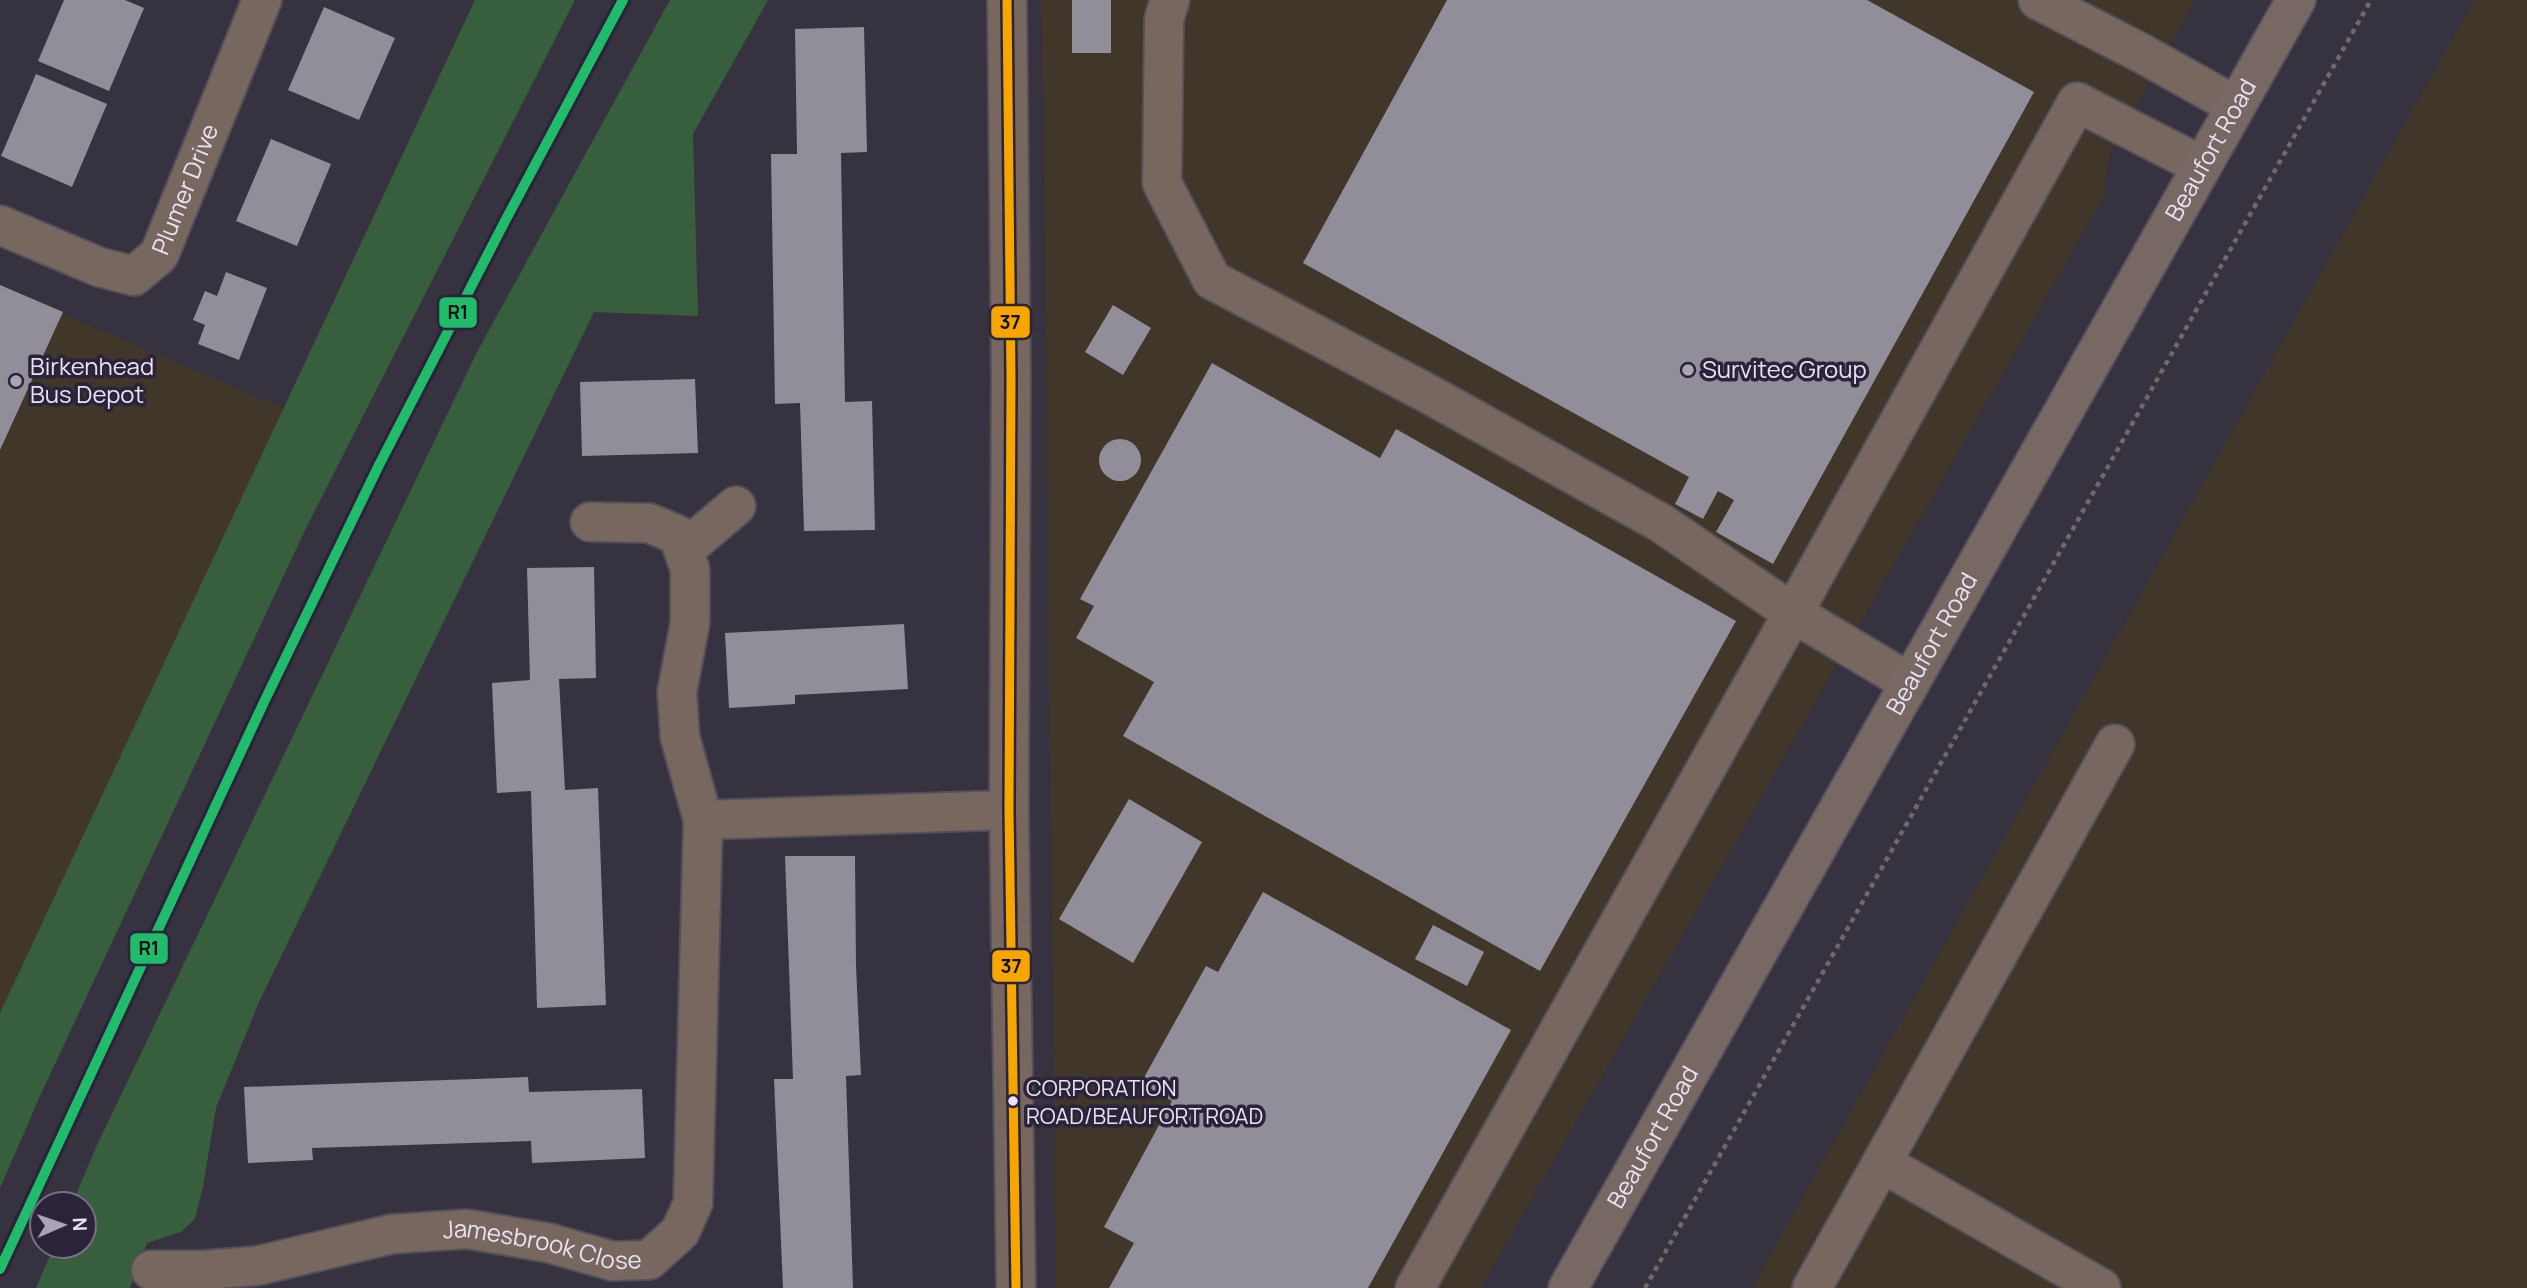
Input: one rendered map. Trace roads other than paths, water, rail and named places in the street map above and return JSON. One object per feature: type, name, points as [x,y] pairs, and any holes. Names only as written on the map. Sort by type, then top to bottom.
[{"type":"main road","name":"Beaufort Road","points":[[1568,1288],[2296,0]]},
{"type":"street","name":"Plumer Drive","points":[[0,225],[99,267],[134,276],[159,255],[262,0]]},
{"type":"street","points":[[1007,0],[1011,377],[1009,810],[1016,1288]]},
{"type":"street","points":[[1170,0],[1164,19],[1162,183],[1212,280],[1425,392],[1661,523],[1793,613],[1910,683]]},
{"type":"street","points":[[2038,0],[2236,106]]},
{"type":"street","points":[[1415,1288],[2077,102],[2202,166]]},
{"type":"street","points":[[590,522],[649,523],[678,535],[684,550],[736,506]]},
{"type":"street","name":"Jamesbrook Close","points":[[151,1270],[256,1266],[392,1234],[467,1229],[549,1243],[612,1261],[649,1259],[680,1232],[693,1203],[703,820],[680,737],[677,692],[690,623],[690,569],[684,550]]},
{"type":"street","points":[[1812,1288],[2115,744]]},
{"type":"street","points":[[703,820],[1009,810]]},
{"type":"street","points":[[1882,1163],[2101,1288]]},
{"type":"place","name":"Survitec Group","points":[[1688,370]]},
{"type":"place","name":"Birkenhead Bus Depot","points":[[16,381]]},
{"type":"place","name":"CORPORATION ROAD/BEAUFORT ROAD","points":[[1013,1101]]}]
